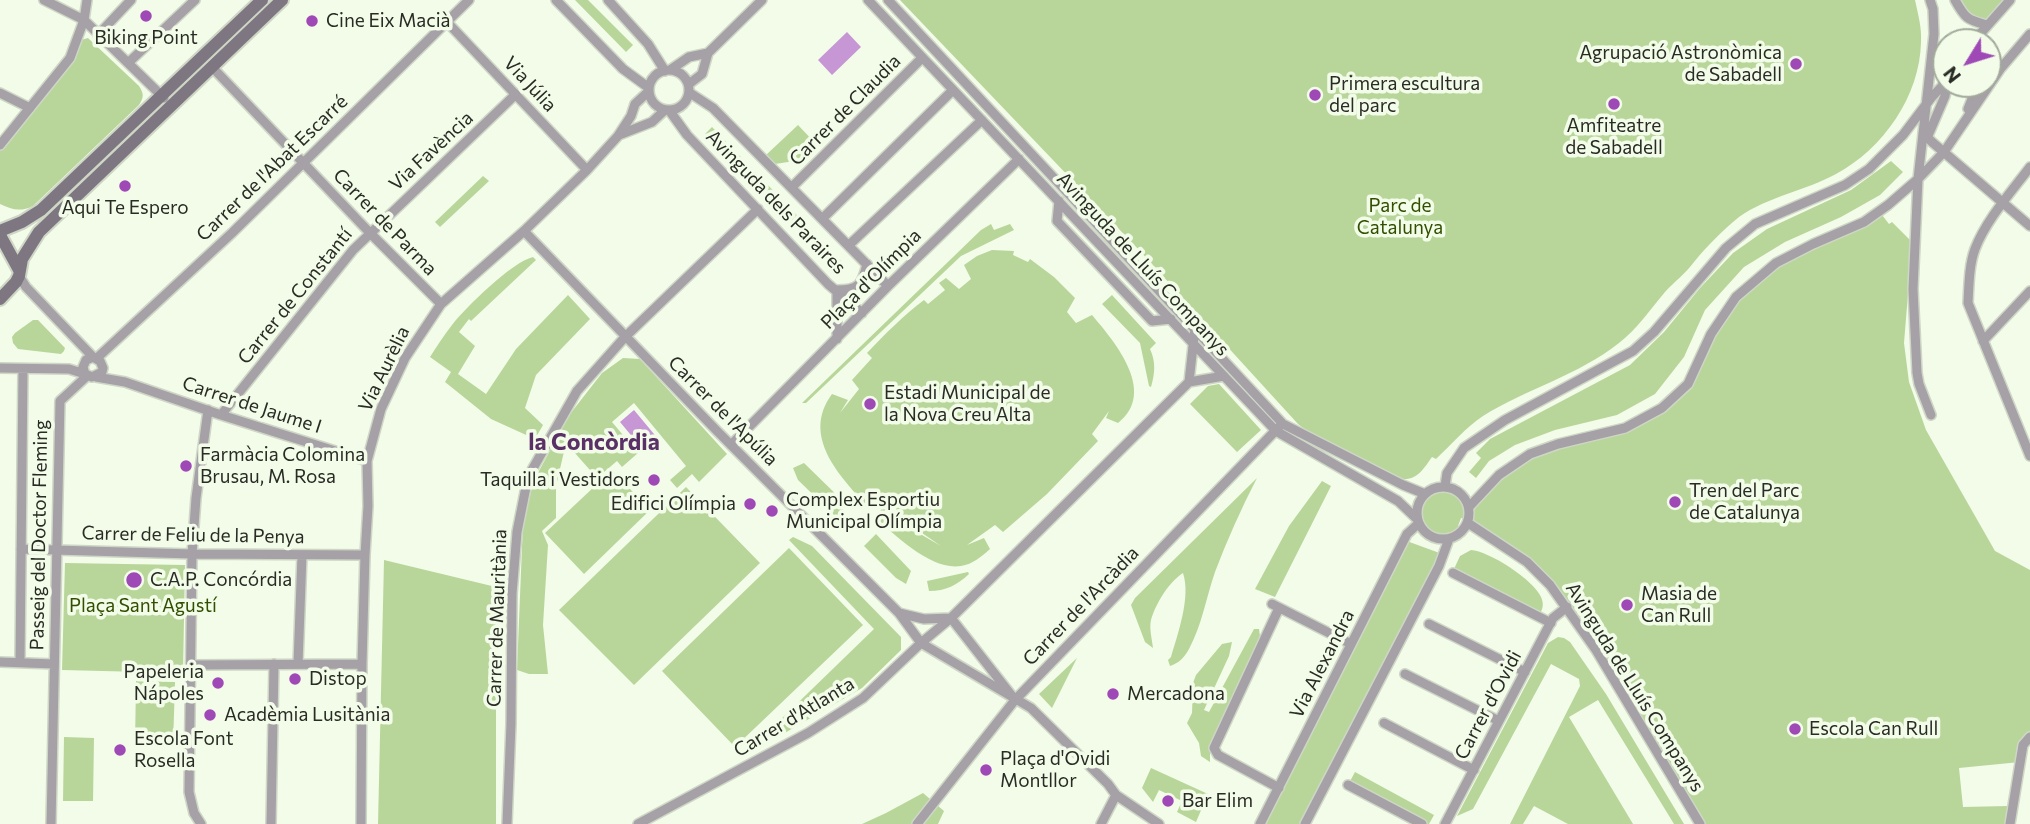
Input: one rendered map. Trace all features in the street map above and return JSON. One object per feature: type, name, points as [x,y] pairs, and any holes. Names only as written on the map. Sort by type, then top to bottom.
[{"type":"main road","points":[[19,273],[0,233],[39,211],[262,0]]},
{"type":"main road","points":[[0,299],[12,287],[22,259],[39,232],[282,0]]},
{"type":"street","points":[[44,0],[84,20],[173,104]]},
{"type":"street","points":[[0,145],[70,58],[84,20],[88,0]]},
{"type":"street","points":[[98,35],[131,0]]},
{"type":"street","points":[[128,63],[195,0]]},
{"type":"street","name":"Carrer de l'Abat Escarré","points":[[98,360],[469,0]]},
{"type":"street","points":[[556,0],[623,69],[649,89],[657,107],[667,110],[681,107],[687,101],[689,89],[685,77],[678,72],[667,71],[648,44],[608,0]]},
{"type":"street","points":[[689,89],[702,74],[708,53],[762,0]]},
{"type":"street","name":"Avinguda de Lluís Companys","points":[[868,0],[1224,376],[1280,427],[1398,501],[1419,522]]},
{"type":"street","name":"Avinguda de Lluís Companys","points":[[888,0],[1195,328],[1280,427],[1425,494]]},
{"type":"street","points":[[1930,0],[1934,34],[1918,179],[1913,289],[1917,373],[1931,415]]},
{"type":"street","points":[[1955,0],[1969,28]]},
{"type":"street","points":[[1985,28],[2010,0]]},
{"type":"street","points":[[1964,16],[1987,25]]},
{"type":"street","name":"Via Júlia","points":[[447,22],[587,170]]},
{"type":"street","points":[[1469,507],[1499,475],[1530,454],[1558,444],[1625,428],[1662,408],[1688,384],[1711,334],[1736,297],[1776,263],[1864,222],[1918,179],[1944,152],[2001,68],[2030,34]]},
{"type":"street","points":[[649,89],[654,77],[689,57],[708,53]]},
{"type":"street","name":"Carrer de Claudia","points":[[792,187],[922,58]]},
{"type":"street","name":"Carrer de Parma","points":[[212,67],[441,304]]},
{"type":"street","name":"Via Aurèlia","points":[[361,824],[367,461],[381,409],[405,358],[441,304],[524,231],[587,170],[618,136],[635,104],[649,89]]},
{"type":"street","name":"Avinguda dels Paraires","points":[[689,89],[713,108],[888,286]]},
{"type":"street","points":[[823,218],[953,90]]},
{"type":"street","points":[[0,93],[30,108]]},
{"type":"street","name":"Via Favència","points":[[370,233],[516,94]]},
{"type":"street","points":[[1445,486],[1447,472],[1464,448],[1505,420],[1633,351],[1654,332],[1726,248],[1755,224],[1845,185],[1869,169],[1903,135],[1932,97]]},
{"type":"street","points":[[1921,151],[1944,98]]},
{"type":"street","points":[[1962,123],[1972,98]]},
{"type":"street","name":"Via Aurèlia","points":[[618,136],[652,122],[667,110]]},
{"type":"street","name":"Avinguda dels Paraires","points":[[667,110],[687,135],[828,284],[862,313]]},
{"type":"street","points":[[849,245],[982,120]]},
{"type":"street","points":[[1923,125],[1927,137],[2030,226]]},
{"type":"street","points":[[1020,159],[1045,166]]},
{"type":"street","name":"Plaça d'Olímpia","points":[[732,445],[888,286],[1020,159]]},
{"type":"street","points":[[2030,167],[1986,228],[1975,250],[1968,303],[2030,456]]},
{"type":"street","points":[[1059,201],[1057,220],[1152,321],[1171,319]]},
{"type":"street","name":"Carrer de Mauritània","points":[[507,824],[512,594],[517,532],[528,477],[577,391],[625,337],[758,209]]},
{"type":"street","name":"Carrer de l'Apúlia","points":[[524,231],[625,337],[899,613],[921,643]]},
{"type":"street","name":"Carrer de Constantí","points":[[221,415],[353,250],[370,233]]},
{"type":"street","points":[[837,339],[837,290],[852,290],[863,281],[867,264]]},
{"type":"street","name":"Carrer de Jaume I","points":[[19,273],[26,287],[98,360],[125,382]]},
{"type":"street","points":[[1981,337],[2030,291]]},
{"type":"street","points":[[1189,382],[1195,328]]},
{"type":"street","name":"Carrer de Jaume I","points":[[69,369],[86,360],[98,360]]},
{"type":"street","points":[[84,363],[83,367],[89,376],[102,372],[98,360]]},
{"type":"street","name":"Carrer de Jaume I","points":[[0,368],[69,369],[89,376],[125,382],[367,461]]},
{"type":"street","name":"Passeig del Doctor Fleming","points":[[20,663],[23,370]]},
{"type":"street","name":"Passeig del Doctor Fleming","points":[[51,824],[60,401],[89,376]]},
{"type":"street","points":[[899,613],[924,618],[951,618],[1189,382],[1224,376]]},
{"type":"street","points":[[201,824],[194,813],[189,792],[192,554],[196,498],[208,410]]},
{"type":"street","name":"Carrer de l'Arcàdia","points":[[917,824],[1015,700],[1280,427]]},
{"type":"street","points":[[1445,486],[1460,492],[1469,507],[1468,523],[1464,530],[1450,538],[1434,537],[1427,533],[1419,522],[1418,506],[1425,494],[1445,486]]},
{"type":"street","name":"Via Alexandra","points":[[1260,824],[1407,534],[1419,522]]},
{"type":"street","name":"Avinguda de Lluís Companys","points":[[1468,523],[1527,562],[1567,607],[1699,823]]},
{"type":"street","points":[[1305,824],[1445,555],[1450,538]]},
{"type":"street","name":"Carrer de Feliu de la Penya","points":[[21,549],[365,555]]},
{"type":"street","points":[[298,664],[302,555]]},
{"type":"street","points":[[1452,573],[1551,623]]},
{"type":"street","points":[[1279,788],[1218,755],[1214,748],[1276,606],[1351,644]]},
{"type":"street","name":"Carrer d'Ovidi","points":[[1448,823],[1553,618],[1567,607]]},
{"type":"street","points":[[951,618],[1015,700]]},
{"type":"street","name":"Carrer d'Atlanta","points":[[638,824],[808,733],[863,698],[951,618]]},
{"type":"street","points":[[1429,624],[1525,672]]},
{"type":"street","points":[[921,643],[1031,708],[1116,795],[1159,824]]},
{"type":"street","points":[[0,662],[54,664]]},
{"type":"street","points":[[271,824],[274,664]]},
{"type":"street","points":[[191,665],[362,664]]},
{"type":"street","points":[[1405,674],[1499,721]]},
{"type":"street","points":[[1384,723],[1474,770]]},
{"type":"street","points":[[2010,824],[2023,745],[2030,737]]},
{"type":"street","points":[[1348,785],[1422,824]]},
{"type":"street","points":[[1101,824],[1116,795]]},
{"type":"green space","points":[[575,0],[588,0],[633,45],[626,52]]},
{"type":"green space","name":"Parc de Catalunya","points":[[900,0],[1915,0],[1921,42],[1914,82],[1906,101],[1896,119],[1869,150],[1836,174],[1762,204],[1739,217],[1710,244],[1619,343],[1587,364],[1483,416],[1436,459],[1432,457],[1417,475],[1403,479],[1311,434],[1298,424],[1139,250]]},
{"type":"green space","points":[[1955,0],[2011,0],[1987,25],[1972,21]]},
{"type":"green space","points":[[88,38],[139,86],[143,96],[141,102],[33,206],[16,210],[0,204],[0,151],[63,74],[81,40]]},
{"type":"green space","points":[[798,125],[817,145],[801,160],[775,164],[766,155]]},
{"type":"green space","points":[[712,127],[841,261],[834,267],[705,134]]},
{"type":"green space","points":[[1891,161],[1903,172],[1880,195],[1841,217],[1785,242],[1744,267],[1705,310],[1684,357],[1655,394],[1617,415],[1555,430],[1515,445],[1489,461],[1476,478],[1469,472],[1481,458],[1476,453],[1490,439],[1630,365],[1664,332],[1733,253],[1767,229],[1851,190]]},
{"type":"green space","points":[[483,176],[489,181],[440,227],[435,222]]},
{"type":"green space","points":[[1879,211],[1889,224],[1892,222],[1910,240],[1904,343],[1909,382],[1926,430],[1995,551],[2030,570],[2030,737],[2020,762],[1959,768],[1963,807],[2008,806],[2007,824],[1700,824],[1596,650],[1539,574],[1468,523],[1469,507],[1499,475],[1530,454],[1625,428],[1662,408],[1688,384],[1736,297],[1776,263]]},
{"type":"green space","points":[[991,224],[994,230],[1010,224],[1014,230],[961,256],[806,403],[802,403],[981,230]]},
{"type":"green space","points":[[992,250],[1014,251],[1013,255],[1028,262],[1030,259],[1054,277],[1075,298],[1067,312],[1076,323],[1092,315],[1111,338],[1128,367],[1134,397],[1129,411],[1118,423],[1106,418],[1109,411],[1092,434],[1098,441],[1047,494],[1003,532],[995,525],[967,545],[984,538],[990,549],[969,564],[950,566],[915,551],[876,518],[885,503],[922,535],[941,546],[922,533],[875,490],[878,500],[867,506],[835,468],[822,440],[820,425],[823,410],[832,394],[848,400],[840,413],[859,389],[852,380],[872,358],[867,353],[924,300],[928,304],[945,290],[939,283],[946,278],[959,289],[971,279],[964,265]]},
{"type":"green space","points":[[533,257],[536,260],[471,321],[469,319],[459,332],[475,346],[458,374],[486,394],[516,349],[568,295],[590,319],[536,375],[525,408],[543,425],[535,439],[491,419],[445,382],[451,372],[430,357],[452,325],[478,297],[513,267]]},
{"type":"green space","points":[[1112,295],[1156,343],[1150,349],[1154,368],[1151,387],[1140,343],[1102,304]]},
{"type":"green space","points":[[33,320],[38,320],[65,348],[61,354],[18,349],[13,343],[12,337],[15,333]]},
{"type":"green space","points":[[623,358],[640,359],[727,454],[699,482],[692,474],[677,488],[670,480],[686,466],[634,403],[612,422],[638,453],[622,467],[617,461],[597,478],[566,443],[556,486],[556,518],[542,531],[548,545],[543,625],[548,674],[529,674],[517,670],[523,522],[534,480],[570,414],[602,373]]},
{"type":"green space","points":[[1219,384],[1261,430],[1237,452],[1190,404],[1208,386]]},
{"type":"green space","points":[[804,463],[847,505],[836,517],[798,480],[793,468]]},
{"type":"green space","points":[[612,470],[650,510],[584,574],[545,533]]},
{"type":"green space","points":[[1257,478],[1220,560],[1201,621],[1189,649],[1183,658],[1170,666],[1168,660],[1185,604],[1183,573],[1168,587],[1153,613],[1150,626],[1153,648],[1145,642],[1131,605]]},
{"type":"green space","points":[[1322,481],[1331,486],[1275,597],[1255,589],[1289,526]]},
{"type":"green space","points":[[686,487],[760,563],[634,685],[559,610]]},
{"type":"green space","points":[[1443,490],[1461,499],[1465,508],[1465,519],[1461,518],[1458,526],[1460,528],[1448,535],[1437,535],[1428,530],[1421,512],[1423,502],[1430,495]]},
{"type":"green space","points":[[876,534],[911,571],[906,584],[896,578],[864,546]]},
{"type":"green space","points":[[793,537],[812,546],[901,637],[901,650],[862,688],[783,734],[775,725],[874,629],[789,540]]},
{"type":"green space","points":[[1404,540],[1445,555],[1305,824],[1260,824]]},
{"type":"green space","points":[[789,548],[863,625],[735,747],[662,671]]},
{"type":"green space","points":[[1471,550],[1489,555],[1530,583],[1542,599],[1540,614],[1454,569],[1460,556]]},
{"type":"green space","points":[[384,560],[496,587],[496,824],[378,824]]},
{"type":"green space","name":"Plaça Sant Agustí","points":[[65,563],[185,565],[183,673],[62,670]]},
{"type":"green space","points":[[968,572],[965,578],[951,587],[929,591],[927,581]]},
{"type":"green space","points":[[1254,629],[1259,629],[1260,636],[1210,748],[1210,762],[1201,756],[1199,743],[1187,723],[1192,713],[1193,683],[1196,675],[1222,644],[1232,642],[1229,656],[1204,710],[1209,712]]},
{"type":"green space","points":[[1558,637],[1570,642],[1606,694],[1684,824],[1674,824],[1598,700],[1569,717],[1633,824],[1568,824],[1534,806],[1523,824],[1510,824],[1580,686],[1579,679],[1551,664],[1473,809],[1457,816],[1548,643]]},
{"type":"green space","points":[[1077,658],[1052,708],[1039,694]]},
{"type":"green space","points":[[136,681],[175,682],[173,746],[135,745]]},
{"type":"green space","points":[[64,737],[94,738],[93,801],[63,801]]},
{"type":"green space","points":[[1151,768],[1208,794],[1196,822],[1177,812],[1182,801],[1159,790],[1153,802],[1142,788]]},
{"type":"green space","points":[[1355,772],[1434,815],[1429,824],[1422,824],[1348,785]]},
{"type":"green space","points":[[923,793],[944,811],[938,824],[862,824],[886,813]]},
{"type":"shaded area","points":[[847,32],[861,47],[832,75],[818,60]]},
{"type":"shaded area","points":[[634,410],[659,440],[645,452],[620,422]]},
{"type":"place","name":"Biking Point","points":[[146,16]]},
{"type":"place","name":"Cine Eix Macià","points":[[312,21]]},
{"type":"place","name":"Agrupació Astronòmica de Sabadell","points":[[1796,64]]},
{"type":"place","name":"Primera escultura del parc","points":[[1315,95]]},
{"type":"place","name":"Amfiteatre de Sabadell","points":[[1614,104]]},
{"type":"place","name":"Aqui Te Espero","points":[[125,186]]},
{"type":"place","name":"Estadi Municipal de la Nova Creu Alta","points":[[870,404]]},
{"type":"place","name":"Farmàcia Colomina Brusau, M. Rosa","points":[[186,466]]},
{"type":"place","name":"Taquilla i Vestidors","points":[[654,480]]},
{"type":"place","name":"Tren del Parc de Catalunya","points":[[1675,502]]},
{"type":"place","name":"Edifici Olímpia","points":[[750,504]]},
{"type":"place","name":"Complex Esportiu Municipal Olímpia","points":[[772,511]]},
{"type":"place","name":"C.A.P. Concórdia","points":[[134,580]]},
{"type":"place","name":"Masia de Can Rull","points":[[1627,605]]},
{"type":"place","name":"Distop","points":[[295,679]]},
{"type":"place","name":"Papeleria Nápoles","points":[[218,683]]},
{"type":"place","name":"Mercadona","points":[[1113,694]]},
{"type":"place","name":"Acadèmia Lusitània","points":[[210,715]]},
{"type":"place","name":"Escola Can Rull","points":[[1795,729]]},
{"type":"place","name":"Escola Font Rosella","points":[[120,750]]},
{"type":"place","name":"Plaça d'Ovidi Montllor","points":[[986,770]]},
{"type":"place","name":"Bar Elim","points":[[1168,801]]},
{"type":"district","name":"la Concòrdia","points":[[594,442]]}]
